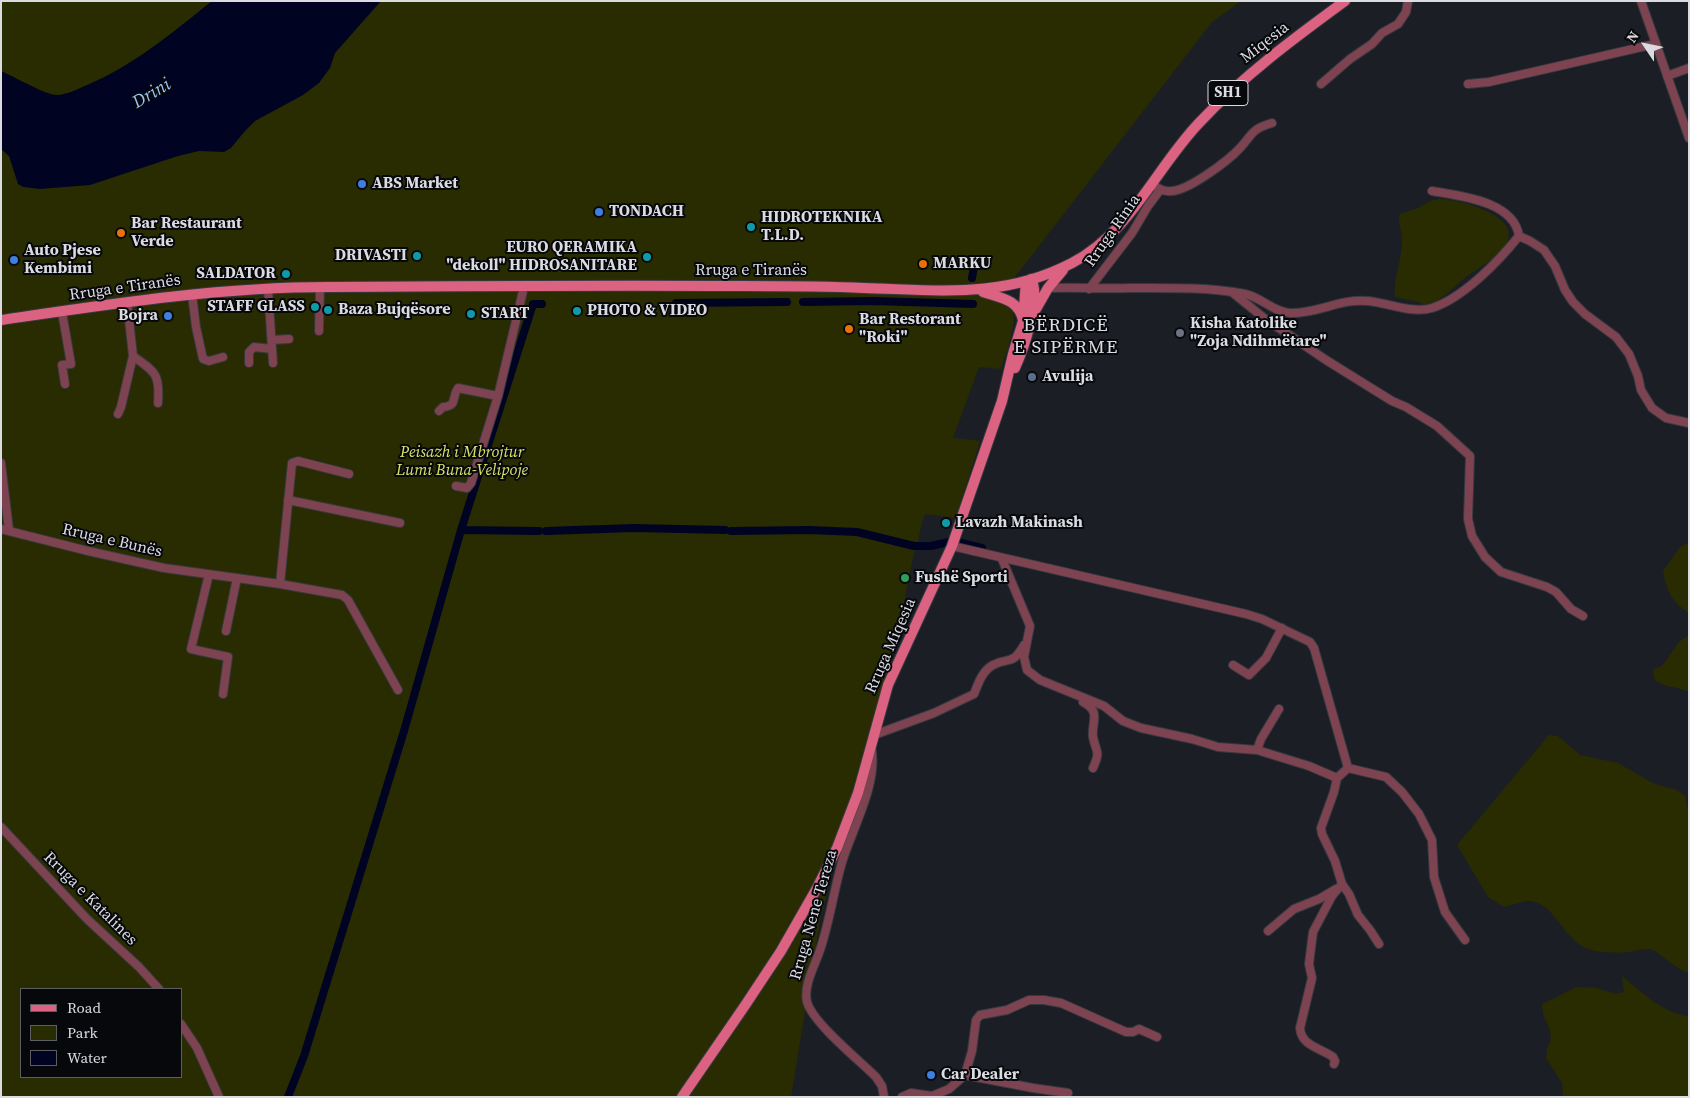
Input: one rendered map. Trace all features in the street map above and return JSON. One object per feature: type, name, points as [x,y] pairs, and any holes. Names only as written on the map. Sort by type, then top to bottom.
[{"type":"main road","name":"Miqesia","points":[[1071,264],[1101,245],[1110,236],[1155,187],[1177,148],[1198,123],[1236,85],[1345,1]]},
{"type":"main road","name":"SH1","points":[[977,290],[997,288],[1029,280],[1071,264]]},
{"type":"main road","points":[[977,290],[1008,299],[1027,320],[1059,274],[1071,264]]},
{"type":"main road","name":"Rruga Miqesia","points":[[682,1097],[746,1004],[795,927],[828,867],[853,810],[883,700],[894,669],[927,602],[952,545],[1006,385],[1013,354],[1027,320],[1029,280]]},
{"type":"main road","name":"Rruga e Tiranës","points":[[1,320],[192,294],[320,287],[817,286],[948,291],[977,290]]},
{"type":"street","points":[[1321,84],[1350,59],[1372,44],[1382,33],[1398,24],[1406,12],[1408,1]]},
{"type":"street","points":[[1640,1],[1689,138]]},
{"type":"street","points":[[1468,84],[1488,82],[1655,44]]},
{"type":"street","points":[[1667,76],[1689,68]]},
{"type":"street","name":"Rruga Rinia","points":[[1089,288],[1132,233],[1148,206],[1155,187],[1175,191],[1206,175],[1240,149],[1254,130],[1272,123]]},
{"type":"street","points":[[1048,288],[1172,287],[1246,294],[1287,313],[1305,312],[1350,301],[1368,301],[1421,310],[1447,302],[1489,270],[1519,236],[1518,226],[1493,205],[1432,191]]},
{"type":"street","points":[[1519,236],[1544,250],[1555,266],[1572,302],[1616,337],[1629,354],[1638,376],[1640,390],[1652,408],[1666,418],[1689,423]]},
{"type":"street","points":[[319,331],[320,287]]},
{"type":"street","points":[[456,486],[467,488],[470,484],[498,396],[524,287]]},
{"type":"street","points":[[268,289],[273,363]]},
{"type":"street","points":[[1233,293],[1264,318],[1326,360],[1392,401],[1406,407],[1454,440],[1470,456],[1468,519],[1472,536],[1485,557],[1501,572],[1547,587],[1556,592],[1571,609],[1583,616]]},
{"type":"street","name":"Rruga e Tiranës","points":[[192,294],[196,327],[203,359],[209,361],[224,357]]},
{"type":"street","points":[[118,414],[122,407],[133,356],[128,302]]},
{"type":"street","name":"Rruga e Tiranës","points":[[62,312],[71,364],[62,365],[65,384]]},
{"type":"street","points":[[188,330],[196,327]]},
{"type":"street","points":[[272,340],[290,339]]},
{"type":"street","points":[[249,363],[249,352],[254,347],[272,349]]},
{"type":"street","points":[[133,356],[155,373],[158,378],[158,402]]},
{"type":"street","points":[[439,411],[443,407],[453,404],[458,388],[498,396]]},
{"type":"street","points":[[1,463],[5,529]]},
{"type":"street","points":[[280,584],[292,463],[349,474]]},
{"type":"street","points":[[288,500],[400,523]]},
{"type":"street","name":"Rruga e Bunës","points":[[5,529],[88,551],[164,568],[280,584],[342,595],[348,600],[398,690]]},
{"type":"street","points":[[952,545],[1002,559],[1246,614],[1262,619],[1310,642],[1314,648],[1348,768]]},
{"type":"street","points":[[1002,559],[1030,626],[1024,657],[1027,670],[1040,680],[1104,706],[1123,721],[1141,728],[1218,747],[1256,750],[1309,766],[1337,778]]},
{"type":"street","points":[[208,574],[191,650],[228,656],[223,694]]},
{"type":"street","points":[[226,631],[237,578]]},
{"type":"street","points":[[1232,665],[1249,675],[1266,658],[1282,628]]},
{"type":"street","points":[[873,740],[934,714],[974,694],[982,676],[992,665],[1013,659],[1026,641]]},
{"type":"street","points":[[1072,693],[1094,710],[1093,738],[1098,752],[1093,768]]},
{"type":"street","points":[[1256,750],[1279,709]]},
{"type":"street","name":"Rruga Nene Tereza","points":[[873,740],[872,776],[842,864],[823,941],[810,978],[807,1002],[817,1020],[876,1078],[882,1086],[884,1096]]},
{"type":"street","points":[[1348,768],[1337,778],[1321,828],[1322,834],[1334,861],[1340,886],[1349,894],[1358,915],[1379,944]]},
{"type":"street","points":[[1348,768],[1386,777],[1402,792],[1419,814],[1432,840],[1434,877],[1445,912],[1465,940]]},
{"type":"street","name":"Rruga e Katalines","points":[[1,827],[87,919],[139,967],[158,988]]},
{"type":"street","points":[[1268,931],[1294,909],[1319,899],[1340,886]]},
{"type":"street","points":[[1334,1064],[1333,1057],[1305,1042],[1300,1028],[1312,978],[1309,964],[1313,932],[1321,915],[1340,886]]},
{"type":"street","points":[[902,1097],[911,1094],[932,1097],[949,1088],[965,1075],[972,1051],[976,1020],[980,1015],[1007,1010],[1029,1000],[1061,1003],[1126,1032],[1140,1029],[1157,1037]]},
{"type":"street","points":[[182,1026],[197,1048],[219,1097]]},
{"type":"street","points":[[965,1075],[1068,1093]]},
{"type":"street","points":[[884,1096],[892,1097]]},
{"type":"green space","name":"Peisazh i Mbrojtur Lumi Buna-Velipoje","points":[[1,1],[1241,1],[1212,22],[1005,290],[1001,304],[1009,306],[1013,311],[1013,320],[1010,342],[1001,369],[979,367],[953,438],[980,441],[956,518],[925,514],[918,542],[916,542],[887,687],[856,786],[821,915],[791,1097],[1,1097]]},
{"type":"green space","points":[[1439,199],[1473,206],[1497,217],[1505,224],[1509,233],[1507,243],[1494,258],[1432,303],[1425,305],[1395,297],[1395,282],[1402,245],[1400,214]]},
{"type":"green space","points":[[1689,543],[1689,613],[1674,600],[1666,584],[1663,571],[1680,547]]},
{"type":"green space","points":[[1689,635],[1689,692],[1658,682],[1654,679],[1653,669],[1662,666],[1679,642]]},
{"type":"green space","points":[[1549,735],[1558,736],[1580,755],[1618,763],[1649,781],[1677,790],[1685,796],[1689,814],[1689,973],[1649,949],[1614,953],[1588,949],[1572,938],[1552,913],[1536,902],[1527,901],[1504,907],[1488,897],[1457,845]]},
{"type":"green space","points":[[1622,976],[1661,1006],[1670,1011],[1689,1016],[1689,1097],[1563,1097],[1562,1083],[1546,1058],[1551,1040],[1542,1004],[1577,987],[1597,988],[1615,994],[1624,992]]},
{"type":"water","name":"Drini","points":[[212,1],[381,1],[335,53],[330,68],[319,83],[303,95],[255,121],[231,148],[224,152],[199,151],[178,156],[90,185],[40,189],[23,187],[18,184],[9,156],[1,149],[1,71],[46,92],[58,95],[69,92],[104,77],[136,58]]},
{"type":"waterway","points":[[972,278],[974,267]]},
{"type":"waterway","points":[[803,302],[873,301],[973,304]]},
{"type":"waterway","points":[[676,303],[787,302]]},
{"type":"waterway","points":[[288,1097],[304,1056],[404,731],[461,530],[533,304],[542,304]]},
{"type":"waterway","points":[[546,531],[634,528],[725,530]]},
{"type":"waterway","points":[[461,530],[539,531]]},
{"type":"waterway","points":[[731,531],[809,530],[857,532],[914,546],[931,546],[953,541],[982,548]]},
{"type":"place","name":"ABS Market","points":[[362,184]]},
{"type":"place","name":"TONDACH","points":[[599,212]]},
{"type":"place","name":"HIDROTEKNIKA T.L.D.","points":[[751,227]]},
{"type":"place","name":"Bar Restaurant Verde","points":[[121,233]]},
{"type":"place","name":"DRIVASTI","points":[[417,256]]},
{"type":"place","name":"EURO QERAMIKA \"dekoll\" HIDROSANITARE","points":[[647,257]]},
{"type":"place","name":"Auto Pjese Kembimi","points":[[14,260]]},
{"type":"place","name":"MARKU","points":[[923,264]]},
{"type":"place","name":"SALDATOR","points":[[286,274]]},
{"type":"place","name":"STAFF GLASS","points":[[315,307]]},
{"type":"place","name":"Baza Bujqësore","points":[[328,310]]},
{"type":"place","name":"PHOTO & VIDEO","points":[[577,311]]},
{"type":"place","name":"START","points":[[471,314]]},
{"type":"place","name":"Bojra","points":[[168,316]]},
{"type":"place","name":"Bar Restorant \"Roki\"","points":[[849,329]]},
{"type":"place","name":"Kisha Katolike \"Zoja Ndihmëtare\"","points":[[1180,333]]},
{"type":"place","name":"Avulija","points":[[1032,377]]},
{"type":"place","name":"Lavazh Makinash","points":[[946,523]]},
{"type":"place","name":"Fushë Sporti","points":[[905,578]]},
{"type":"place","name":"Car Dealer","points":[[931,1075]]},
{"type":"district","name":"BËRDICË E SIPËRME","points":[[1066,337]]}]
